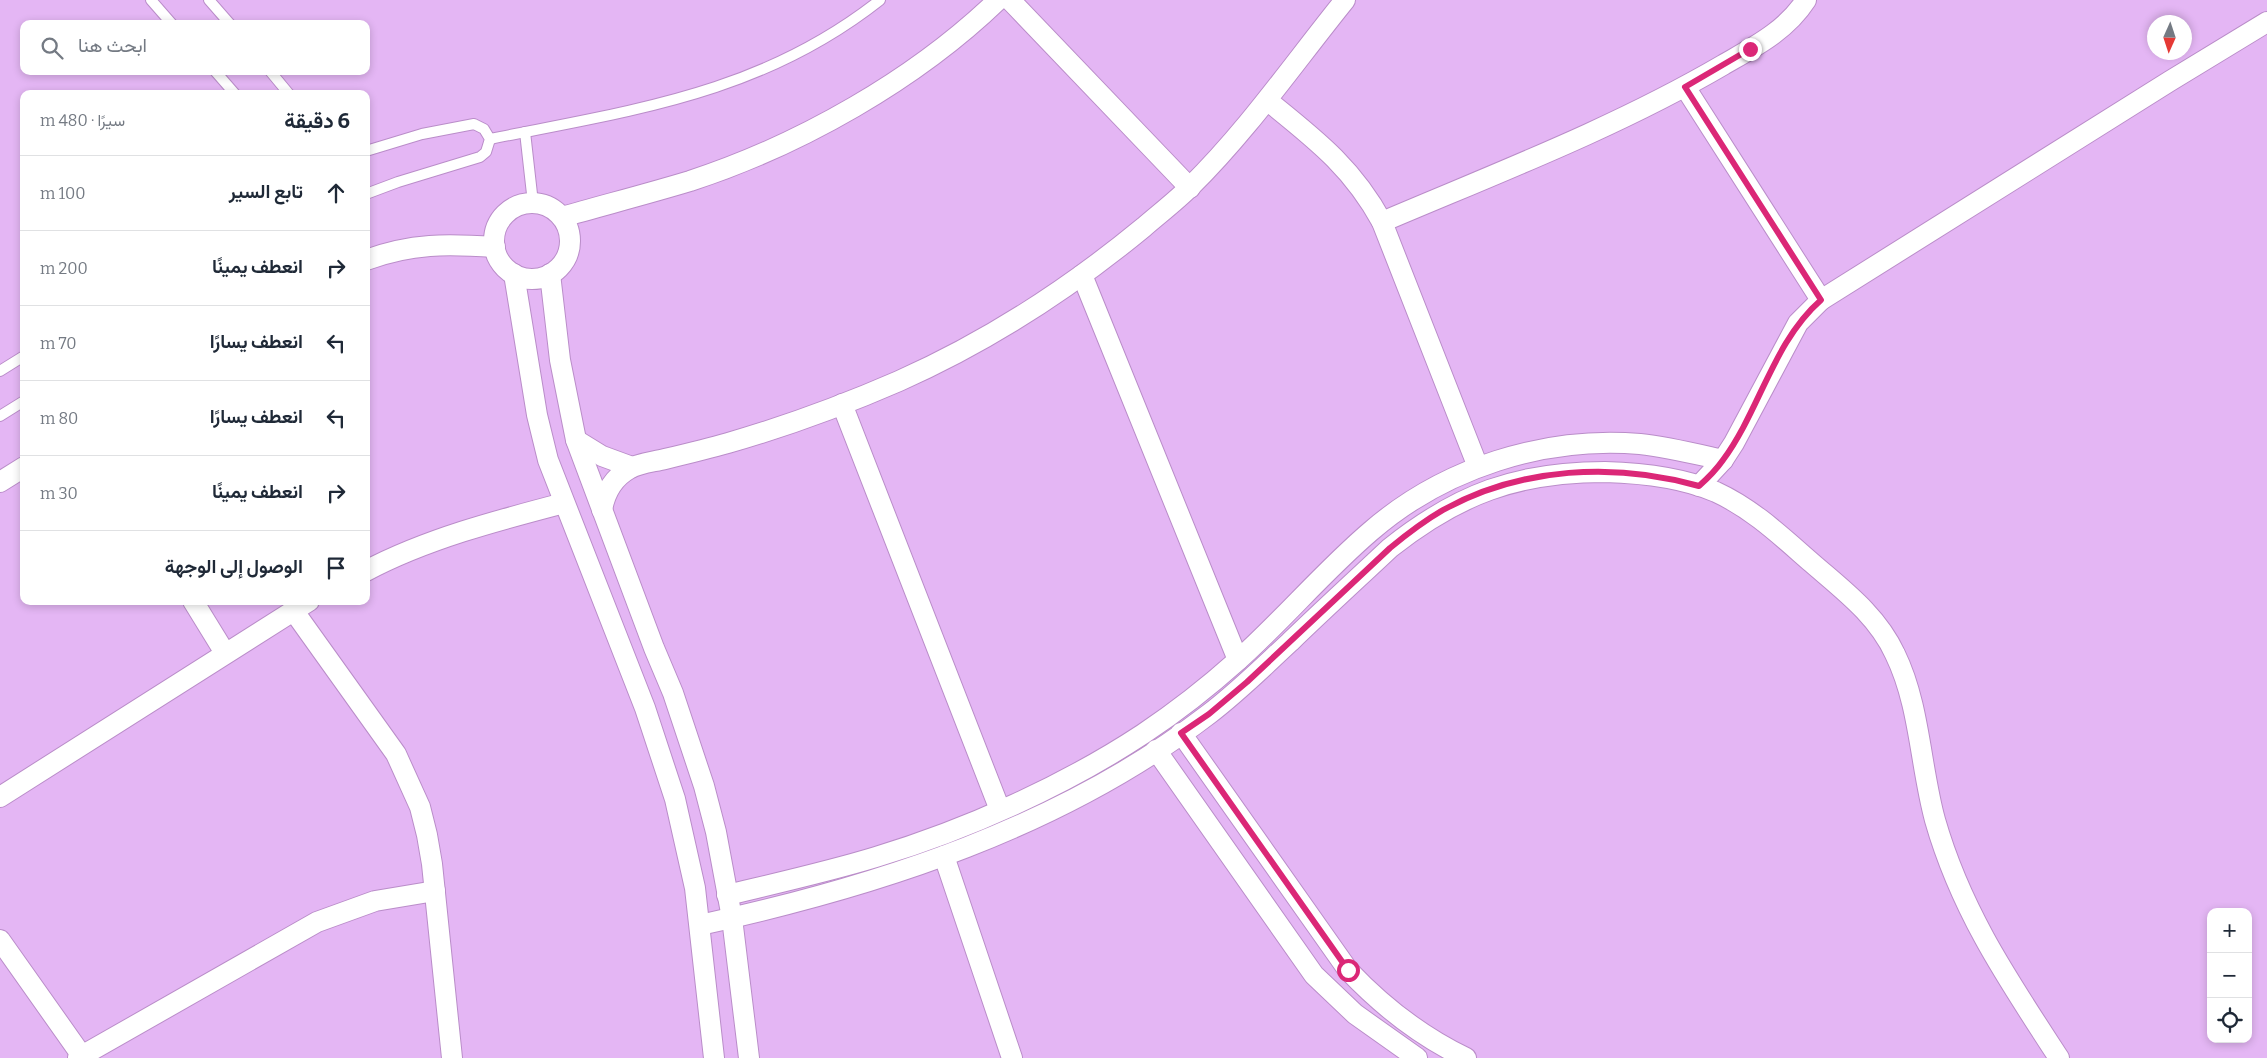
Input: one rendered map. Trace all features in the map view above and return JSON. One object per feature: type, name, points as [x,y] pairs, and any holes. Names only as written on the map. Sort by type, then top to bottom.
[{"type":"street","points":[[562,217],[690,180],[749,158],[806,132],[911,70],[940,50],[998,0]]},
{"type":"street","points":[[1010,0],[1190,188]]},
{"type":"street","points":[[602,510],[604,500],[613,482],[632,467],[730,442],[842,404],[922,371],[1044,301],[1082,275],[1123,244],[1190,188],[1268,101],[1345,0]]},
{"type":"street","points":[[1382,222],[1567,143],[1685,87],[1766,40],[1792,18],[1806,0]]},
{"type":"street","points":[[1699,486],[1723,460],[1798,323],[1821,300],[2267,22]]},
{"type":"street","points":[[1685,87],[1821,300]]},
{"type":"street","points":[[1268,101],[1317,141],[1345,167],[1370,200],[1382,222],[1478,467]]},
{"type":"street","points":[[533,203],[544,205],[562,217],[570,237],[566,258],[559,267],[550,274],[532,278],[514,274],[505,267],[495,247],[494,237],[497,226],[503,216],[522,204],[533,203]]},
{"type":"street","points":[[370,259],[422,246],[444,244],[495,247]]},
{"type":"street","points":[[514,274],[537,415],[548,460],[661,753],[686,843],[700,925],[714,1058]]},
{"type":"street","points":[[550,274],[560,360],[576,440],[690,739],[716,832],[732,918],[749,1058]]},
{"type":"street","points":[[1082,275],[1238,660]]},
{"type":"street","points":[[842,404],[1000,810]]},
{"type":"street","points":[[576,440],[602,456],[632,467]]},
{"type":"street","points":[[727,895],[877,857],[940,835],[1000,810],[1072,775],[1140,736],[1238,660],[1372,530],[1397,511],[1446,480],[1478,467],[1528,452],[1602,444],[1640,444],[1723,460]]},
{"type":"street","points":[[0,482],[20,470]]},
{"type":"street","points":[[700,925],[732,918],[882,876],[944,856],[1039,815],[1092,788],[1156,750],[1209,714],[1247,682],[1390,548],[1442,510],[1502,485],[1534,477],[1566,472],[1629,473],[1677,479],[1699,486],[1735,502],[1768,525],[1857,601],[1885,634],[1904,674],[1915,718],[1934,817],[1955,877],[1967,906],[1993,956],[2059,1058]]},
{"type":"street","points":[[370,569],[424,546],[473,529],[564,503]]},
{"type":"street","points":[[194,605],[225,654]]},
{"type":"street","points":[[0,797],[301,605],[396,754],[409,780],[427,835],[435,891],[452,1058]]},
{"type":"street","points":[[1181,733],[1348,970],[1365,988],[1404,1022],[1425,1036],[1466,1058]]},
{"type":"street","points":[[1156,750],[1314,975],[1355,1014],[1417,1058]]},
{"type":"street","points":[[944,856],[1012,1058]]},
{"type":"street","points":[[0,940],[80,1057],[317,922],[375,902],[435,891]]},
{"type":"lane","points":[[151,0],[168,20]]},
{"type":"lane","points":[[209,0],[226,20]]},
{"type":"lane","points":[[490,139],[655,105],[730,84],[800,52],[834,33],[880,0]]},
{"type":"lane","points":[[218,75],[232,90]]},
{"type":"lane","points":[[273,75],[286,90]]},
{"type":"lane","points":[[370,150],[422,134],[474,124],[484,129],[490,139],[486,152],[480,156],[370,192]]},
{"type":"lane","points":[[525,132],[533,203]]},
{"type":"lane","points":[[0,372],[20,359]]},
{"type":"lane","points":[[0,416],[20,404]]},
{"type":"route","points":[[1348,970],[1332,950],[1181,733],[1209,714],[1247,682],[1390,548],[1442,510],[1502,485],[1550,474],[1566,472],[1629,473],[1677,479],[1699,486],[1714,471],[1734,443],[1798,323],[1821,300],[1685,87],[1750,49]]}]
